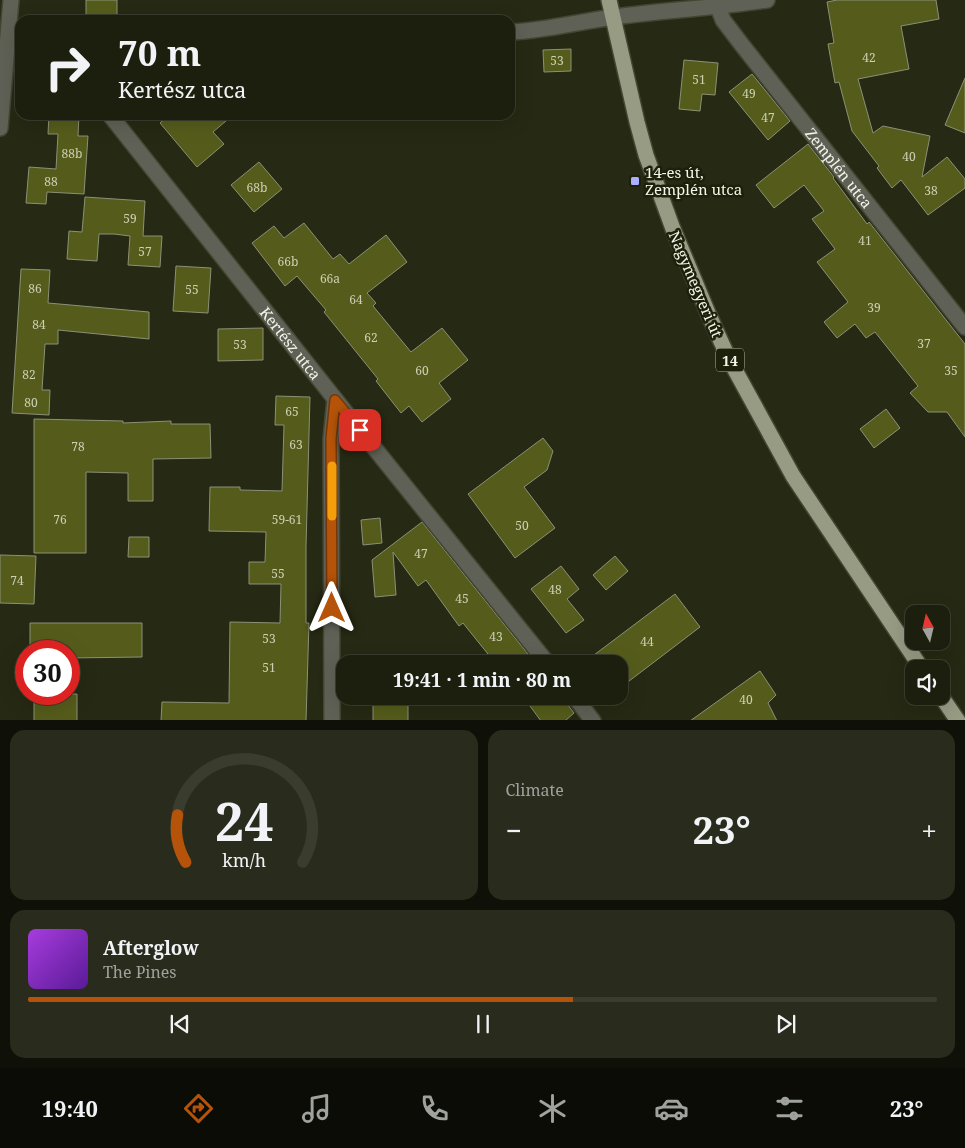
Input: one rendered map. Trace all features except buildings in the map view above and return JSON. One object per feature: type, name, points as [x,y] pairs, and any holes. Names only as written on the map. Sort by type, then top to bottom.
[{"type":"main road","name":"Nagymegyeri út","points":[[609,0],[637,122],[659,192],[689,268],[729,359],[793,476],[916,660]]},
{"type":"main road","points":[[947,705],[958,720]]},
{"type":"street","points":[[0,128],[14,39],[11,0]]},
{"type":"street","points":[[515,31],[612,17],[718,7],[767,0]]},
{"type":"street","name":"Zemplén utca","points":[[718,7],[723,20],[742,46],[965,327]]},
{"type":"street","name":"Kertész utca","points":[[114,120],[335,400],[541,655]]},
{"type":"street","points":[[332,720],[331,439],[335,400]]},
{"type":"street","points":[[581,705],[593,720]]},
{"type":"slow traffic","points":[[332,466],[332,516]]},
{"type":"place","name":"14-es út, Zemplén utca","points":[[635,181]]},
{"type":"route","points":[[332,608],[331,439],[335,400],[360,430]]}]
